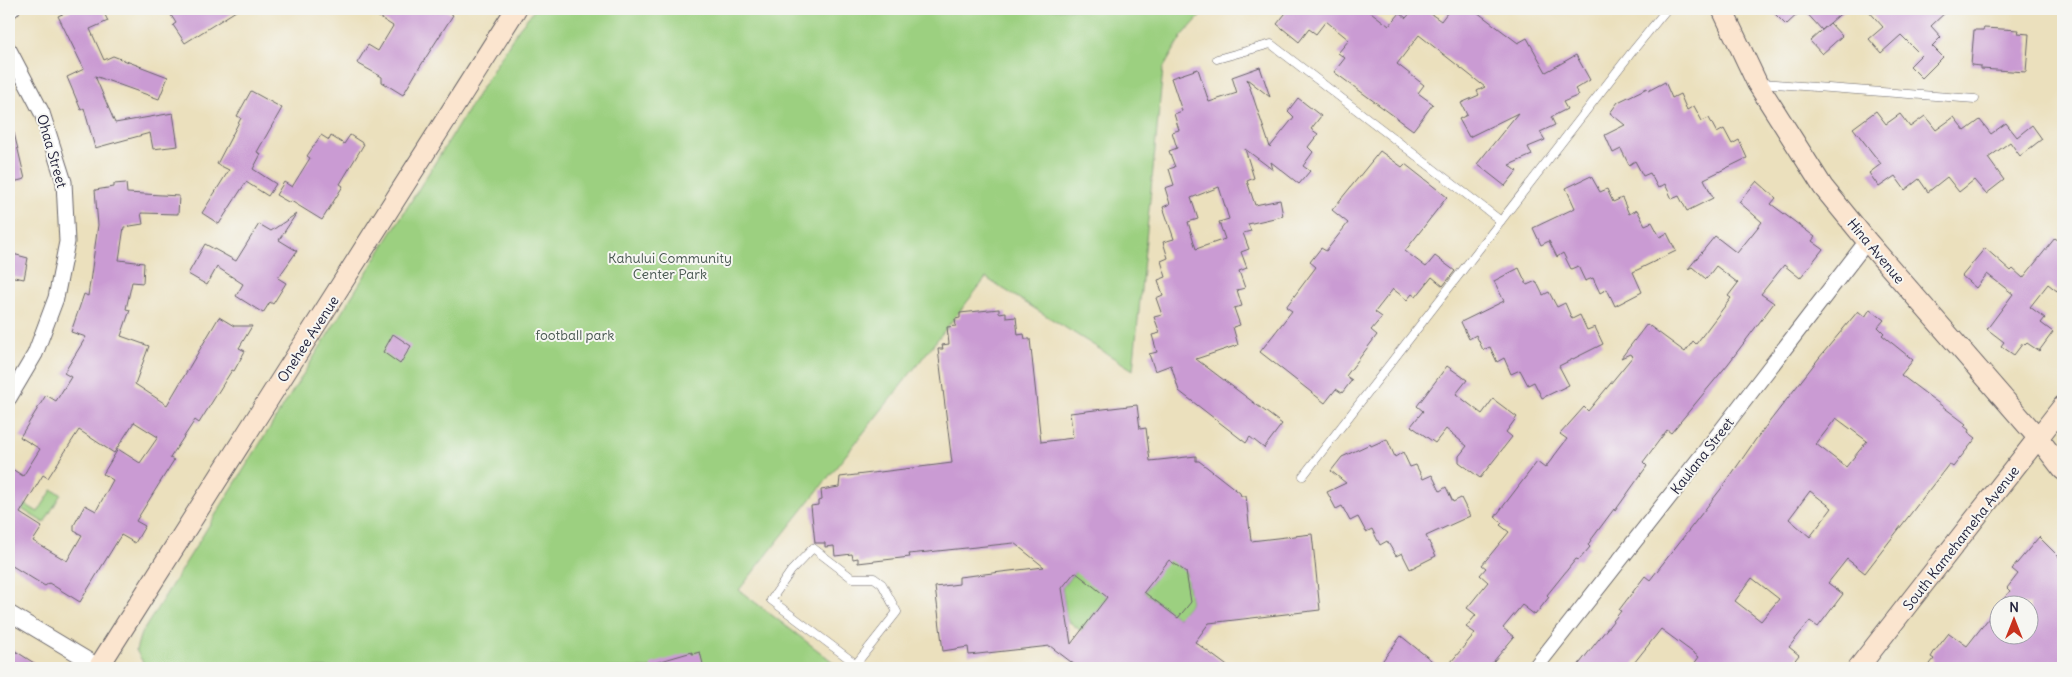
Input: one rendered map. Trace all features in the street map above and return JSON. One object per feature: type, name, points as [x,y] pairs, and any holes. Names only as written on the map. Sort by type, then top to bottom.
[{"type":"street","name":"Onehee Avenue","points":[[99,668],[516,9]]},
{"type":"street","name":"Hina Avenue","points":[[1722,9],[1757,83],[1823,187],[1867,241],[2039,439],[2063,470]]},
{"type":"street","name":"Ohaa Street","points":[[9,50],[42,113],[64,182],[67,242],[56,298],[35,354],[9,398]]},
{"type":"street","name":"Kaulana Street","points":[[1535,668],[1867,241]]},
{"type":"street","name":"South Kamehameha Avenue","points":[[1858,668],[2063,406]]},
{"type":"street","points":[[9,613],[99,668]]},
{"type":"lane","points":[[1303,476],[1630,53],[1667,9]]},
{"type":"lane","points":[[1217,59],[1271,44],[1502,221]]},
{"type":"lane","points":[[1757,83],[1975,99]]},
{"type":"lane","points":[[813,548],[852,578],[874,578],[882,584],[897,612],[876,637],[859,666],[771,600],[791,571],[813,548]]},
{"type":"green space","name":"Kahului Community Center Park","points":[[535,9],[1207,9],[1182,36],[1163,69],[1133,370],[986,278],[739,590],[841,668],[146,668],[136,650],[140,636],[519,28]]},
{"type":"green space","points":[[52,490],[61,494],[44,523],[20,508],[23,503],[38,512]]},
{"type":"green space","points":[[1158,551],[1186,572],[1191,602],[1178,618],[1144,592],[1154,579],[1143,571]]},
{"type":"green space","points":[[1084,561],[1107,597],[1081,631],[1067,620],[1062,588]]},
{"type":"building","points":[[74,9],[102,9],[108,21],[90,29],[104,60],[113,56],[168,77],[159,99],[95,76],[115,123],[173,113],[178,146],[153,149],[150,133],[95,148],[84,108],[81,110],[67,77],[84,69],[58,16]]},
{"type":"building","points":[[167,9],[239,9],[185,43],[173,25],[176,23]]},
{"type":"building","points":[[366,9],[444,9],[453,15],[403,95],[382,82],[382,77],[357,63],[368,45],[378,51],[393,26]]},
{"type":"building","points":[[1289,9],[1367,9],[1389,26],[1400,13],[1406,18],[1414,9],[1424,9],[1441,21],[1450,9],[1473,9],[1518,43],[1527,38],[1546,72],[1576,55],[1590,80],[1575,89],[1579,95],[1563,102],[1567,109],[1551,117],[1555,125],[1540,132],[1545,140],[1528,147],[1532,155],[1509,165],[1517,171],[1505,186],[1477,164],[1518,113],[1469,137],[1459,119],[1467,115],[1461,103],[1479,95],[1477,91],[1485,87],[1419,35],[1397,64],[1424,85],[1418,93],[1433,104],[1413,130],[1334,72],[1345,58],[1338,53],[1349,40],[1326,21],[1316,34],[1309,29],[1299,42],[1277,24]]},
{"type":"building","points":[[1770,9],[1803,9],[1786,25]]},
{"type":"building","points":[[1803,9],[1846,9],[1822,30]]},
{"type":"building","points":[[1867,9],[1949,9],[1931,26],[1941,37],[1932,46],[1943,57],[1922,78],[1910,66],[1921,55],[1901,35],[1881,53],[1869,39],[1883,27]]},
{"type":"building","points":[[1830,23],[1842,36],[1822,54],[1810,41]]},
{"type":"building","points":[[1984,28],[2019,30],[2018,33],[2029,34],[2026,72],[1981,69],[1981,66],[1971,65],[1974,30],[1983,30]]},
{"type":"building","points":[[1260,67],[1270,97],[1247,79],[1270,147],[1294,117],[1288,111],[1298,98],[1321,116],[1311,129],[1318,134],[1308,147],[1313,152],[1303,166],[1310,171],[1299,184],[1271,162],[1273,170],[1245,149],[1254,178],[1247,181],[1255,205],[1280,200],[1283,216],[1248,224],[1251,231],[1243,233],[1249,249],[1241,252],[1247,268],[1239,271],[1245,288],[1237,290],[1242,306],[1234,308],[1240,325],[1233,327],[1238,345],[1196,359],[1282,424],[1264,448],[1250,437],[1246,443],[1179,391],[1171,365],[1155,371],[1149,354],[1157,352],[1152,335],[1160,333],[1154,317],[1162,315],[1156,298],[1163,295],[1158,280],[1166,277],[1161,261],[1168,258],[1163,242],[1174,239],[1163,207],[1170,204],[1165,188],[1174,185],[1169,169],[1175,167],[1169,151],[1177,148],[1172,132],[1179,130],[1174,114],[1182,111],[1171,78],[1198,69],[1209,102],[1237,93],[1232,77]],"holes":[[[1219,187],[1229,219],[1219,222],[1225,239],[1196,249],[1188,222],[1198,219],[1191,198]]]},
{"type":"building","points":[[1665,82],[1672,98],[1680,94],[1687,110],[1694,106],[1702,121],[1709,118],[1717,133],[1724,129],[1732,144],[1739,140],[1747,158],[1704,179],[1713,198],[1687,211],[1679,196],[1672,199],[1665,184],[1658,188],[1650,173],[1643,176],[1635,161],[1629,165],[1621,149],[1613,153],[1605,135],[1625,125],[1610,113],[1618,102],[1647,88],[1648,91]]},
{"type":"building","points":[[251,91],[282,108],[257,152],[261,154],[253,169],[276,184],[268,196],[246,182],[219,224],[202,213],[229,170],[217,164],[241,118],[237,116]]},
{"type":"building","points":[[1876,111],[1886,124],[1900,114],[1910,127],[1925,116],[1936,130],[1954,117],[1965,131],[1980,120],[1991,134],[2006,123],[2017,137],[2032,125],[2042,139],[2020,156],[2010,142],[1988,158],[2004,180],[1986,194],[1974,180],[1959,192],[1947,177],[1928,192],[1919,179],[1905,190],[1895,176],[1879,187],[1869,173],[1881,164],[1853,128]]},
{"type":"building","points":[[14,133],[25,179],[9,183],[9,134]]},
{"type":"building","points":[[321,135],[329,140],[331,136],[344,144],[350,135],[364,144],[340,184],[343,186],[322,220],[291,201],[290,203],[276,195],[284,182],[292,187],[310,158],[307,156]]},
{"type":"building","points":[[1380,151],[1402,167],[1405,164],[1447,197],[1405,251],[1426,267],[1435,256],[1455,271],[1443,286],[1432,277],[1416,297],[1412,294],[1407,300],[1393,289],[1375,312],[1382,317],[1371,330],[1377,335],[1346,376],[1352,380],[1342,393],[1336,389],[1325,403],[1260,352],[1292,311],[1286,307],[1316,267],[1310,262],[1321,248],[1326,251],[1348,223],[1332,210]]},
{"type":"building","points":[[1591,176],[1600,192],[1607,189],[1613,202],[1622,198],[1629,214],[1637,210],[1645,225],[1652,222],[1660,237],[1667,233],[1676,251],[1633,272],[1642,292],[1615,306],[1607,289],[1600,293],[1593,278],[1585,281],[1578,266],[1571,269],[1563,253],[1557,257],[1549,241],[1541,245],[1533,228],[1575,208],[1566,188]]},
{"type":"building","points":[[1757,181],[1776,198],[1771,204],[1815,237],[1812,241],[1823,249],[1800,278],[1784,265],[1761,294],[1774,303],[1728,364],[1671,433],[1667,430],[1643,462],[1647,466],[1615,511],[1614,509],[1591,540],[1588,545],[1590,547],[1579,560],[1576,559],[1547,595],[1549,597],[1535,615],[1522,605],[1503,628],[1514,637],[1488,668],[1446,668],[1475,633],[1466,627],[1476,615],[1467,608],[1488,582],[1480,575],[1486,568],[1482,565],[1509,532],[1500,525],[1502,523],[1495,517],[1537,462],[1545,468],[1567,439],[1560,434],[1584,407],[1588,411],[1633,356],[1630,354],[1621,358],[1647,324],[1685,352],[1693,341],[1696,344],[1731,298],[1728,296],[1738,283],[1716,266],[1706,279],[1692,267],[1688,269],[1715,236],[1737,253],[1762,222],[1739,202]]},
{"type":"building","points":[[126,183],[127,193],[179,196],[178,214],[141,213],[143,224],[124,227],[119,260],[144,263],[143,283],[132,282],[126,309],[130,310],[121,336],[149,346],[135,384],[167,405],[219,317],[234,326],[252,326],[239,348],[245,351],[234,371],[232,370],[199,423],[195,420],[170,458],[174,460],[136,521],[145,526],[135,543],[121,535],[80,602],[49,583],[45,586],[9,564],[9,467],[23,476],[40,449],[20,437],[46,395],[56,401],[71,377],[64,373],[86,337],[71,332],[84,294],[88,296],[98,225],[95,190],[114,187],[114,184]],"holes":[[[134,422],[158,437],[140,463],[118,449],[103,474],[113,480],[96,511],[85,505],[74,525],[74,531],[82,535],[67,561],[33,541],[42,527],[20,513],[43,475],[48,478],[79,430],[114,453]]]},
{"type":"building","points":[[296,214],[279,240],[297,251],[278,278],[286,283],[273,304],[270,302],[263,313],[236,296],[243,284],[217,267],[207,285],[188,274],[205,244],[236,261],[259,224],[271,231]]},
{"type":"building","points":[[2055,238],[2063,244],[2063,282],[2057,291],[2048,284],[2030,307],[2045,318],[2041,323],[2053,332],[2039,351],[2027,343],[2025,345],[2023,343],[2014,355],[2001,346],[2004,342],[1987,329],[2013,294],[1987,274],[1976,288],[1962,276],[1985,248],[2011,271],[2013,269],[2023,278]]},
{"type":"building","points":[[9,253],[28,258],[24,279],[9,276]]},
{"type":"building","points":[[1519,268],[1527,285],[1536,281],[1543,295],[1549,292],[1557,307],[1565,303],[1572,319],[1580,315],[1587,330],[1595,327],[1603,344],[1559,366],[1569,385],[1542,398],[1534,382],[1528,385],[1520,370],[1511,374],[1504,358],[1497,362],[1490,347],[1483,350],[1476,335],[1469,339],[1461,322],[1504,301],[1494,281]]},
{"type":"building","points":[[999,309],[999,313],[1006,312],[1006,318],[1016,317],[1018,335],[1024,334],[1025,339],[1030,339],[1041,442],[1073,438],[1070,413],[1137,405],[1140,429],[1146,428],[1150,461],[1196,456],[1196,461],[1199,461],[1240,493],[1241,496],[1246,496],[1251,541],[1312,534],[1320,610],[1209,623],[1195,642],[1230,668],[1079,668],[1050,646],[969,655],[968,647],[943,651],[935,587],[959,584],[959,577],[1044,567],[1014,543],[909,554],[910,557],[858,563],[858,558],[853,559],[852,554],[835,556],[834,546],[825,547],[825,543],[815,543],[811,506],[818,505],[818,501],[822,500],[821,490],[839,487],[840,477],[952,463],[938,349],[943,349],[942,345],[949,344],[947,327],[956,326],[955,319],[960,318],[960,313]],"holes":[[[1169,560],[1186,572],[1191,602],[1178,618],[1144,592]],[[1075,572],[1107,597],[1071,644],[1062,588]]]},
{"type":"building","points":[[1870,309],[1884,320],[1878,327],[1884,333],[1882,335],[1913,360],[1901,375],[1966,424],[1964,426],[1969,430],[1968,432],[1976,438],[1953,467],[1949,464],[1865,573],[1847,559],[1828,583],[1843,594],[1818,627],[1810,621],[1789,647],[1799,655],[1789,668],[1691,668],[1699,657],[1661,629],[1630,668],[1576,668],[1621,611],[1619,610],[1645,576],[1650,580],[1819,358],[1858,311],[1865,317]],"holes":[[[1836,418],[1867,441],[1846,467],[1816,444]],[[1810,491],[1832,508],[1810,537],[1789,519]],[[1752,578],[1779,599],[1761,621],[1735,601]]]},
{"type":"building","points":[[393,334],[411,346],[400,364],[383,352]]},
{"type":"building","points":[[1447,366],[1467,380],[1456,394],[1482,414],[1493,399],[1517,417],[1506,432],[1512,437],[1480,478],[1459,462],[1459,456],[1467,446],[1446,429],[1435,443],[1411,426],[1423,411],[1417,406]]},
{"type":"building","points":[[1387,439],[1395,457],[1403,452],[1410,467],[1416,465],[1423,479],[1432,475],[1440,491],[1446,487],[1453,502],[1461,498],[1470,516],[1426,536],[1436,556],[1410,569],[1402,553],[1396,556],[1387,541],[1380,545],[1372,529],[1366,532],[1358,517],[1350,521],[1342,506],[1336,509],[1327,492],[1346,483],[1331,471],[1342,457],[1370,444],[1371,446]]},
{"type":"building","points":[[2039,537],[2063,561],[2063,668],[1927,668],[1934,659],[1931,657],[1934,652],[1949,633],[1967,646],[1990,617],[1990,644],[2040,644],[2040,594],[2008,594],[2010,591],[2007,588],[2018,574],[2012,569]]},
{"type":"building","points":[[1401,636],[1441,668],[1377,668]]},
{"type":"building","points":[[9,647],[42,668],[9,668]]},
{"type":"building","points":[[692,652],[692,654],[700,652],[704,668],[651,668],[651,664]]},
{"type":"park label","name":"football park","points":[[575,335]]}]
